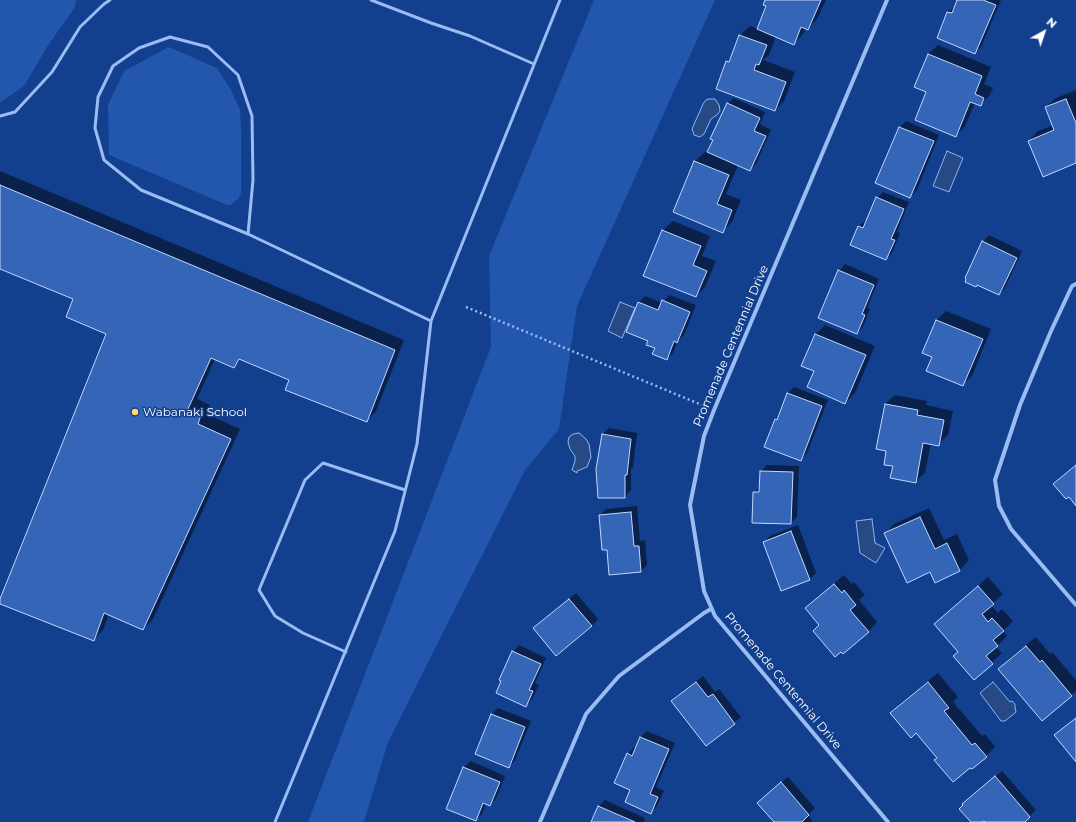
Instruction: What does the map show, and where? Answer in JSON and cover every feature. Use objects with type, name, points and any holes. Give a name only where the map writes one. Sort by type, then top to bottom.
[{"type":"street","name":"Promenade Centennial Drive","points":[[887,0],[714,410],[704,436],[690,505],[704,591],[714,616],[888,822]]},
{"type":"street","points":[[1076,284],[1072,286],[1051,331],[1023,398],[995,480],[999,506],[1011,529],[1076,605]]},
{"type":"street","points":[[540,822],[586,714],[619,676],[711,609]]},
{"type":"lane","points":[[0,116],[15,112],[52,72],[80,27],[110,0]]},
{"type":"lane","points":[[371,0],[431,24],[470,36],[534,64]]},
{"type":"lane","points":[[275,822],[395,531],[417,444],[431,321],[560,0]]},
{"type":"lane","points":[[248,234],[253,180],[252,116],[238,75],[208,47],[170,37],[139,48],[113,66],[98,97],[95,128],[104,160],[141,190],[248,234],[431,321]]},
{"type":"lane","points":[[346,652],[303,633],[275,616],[259,590],[305,480],[324,463],[405,490]]},
{"type":"path","points":[[466,307],[714,410]]},
{"type":"shaded area","points":[[0,0],[76,0],[75,7],[47,47],[24,86],[0,102]]},
{"type":"shaded area","points":[[594,0],[715,0],[577,306],[559,429],[525,470],[388,742],[364,822],[308,822],[491,347],[489,256]]},
{"type":"shaded area","points":[[169,47],[217,68],[231,90],[240,110],[241,193],[238,199],[231,205],[227,205],[109,155],[108,105],[124,71]]},
{"type":"shaded area","points":[[708,99],[715,99],[719,105],[720,111],[711,119],[704,134],[700,137],[694,135],[692,129],[703,104]]},
{"type":"shaded area","points":[[947,151],[963,158],[949,192],[933,186]]},
{"type":"shaded area","points":[[620,302],[635,308],[622,338],[608,331]]},
{"type":"shaded area","points":[[579,433],[589,444],[591,457],[587,467],[577,471],[577,473],[572,470],[575,456],[570,449],[568,442],[569,437],[573,434]]},
{"type":"shaded area","points":[[872,519],[875,543],[885,548],[876,563],[860,553],[856,521]]},
{"type":"shaded area","points":[[993,682],[1010,702],[1012,701],[1015,704],[1016,712],[1005,721],[1001,721],[980,693]]},
{"type":"building","points":[[765,0],[821,0],[808,30],[801,27],[794,45],[757,29],[766,6],[763,5]]},
{"type":"building","points":[[957,0],[983,0],[996,5],[975,54],[937,38],[947,12],[952,13]]},
{"type":"building","points":[[739,35],[767,45],[759,65],[756,64],[754,70],[786,82],[775,111],[716,89],[726,61],[729,62]]},
{"type":"building","points":[[928,54],[982,76],[975,94],[984,98],[981,106],[970,102],[956,137],[915,120],[926,92],[914,87]]},
{"type":"building","points":[[1066,99],[1076,123],[1076,163],[1043,177],[1028,141],[1054,130],[1045,107]]},
{"type":"building","points":[[727,103],[760,118],[754,131],[766,136],[750,171],[707,152],[713,140],[710,139]]},
{"type":"building","points":[[899,127],[934,141],[910,198],[875,183]]},
{"type":"building","points":[[694,161],[729,175],[717,204],[732,210],[723,233],[673,212]]},
{"type":"building","name":"Wabanaki School","points":[[0,185],[395,350],[367,422],[285,390],[289,380],[239,359],[234,368],[211,358],[188,409],[201,415],[198,424],[231,439],[143,630],[104,613],[94,641],[0,604],[0,599],[106,334],[66,317],[73,299],[0,269]]},
{"type":"building","points":[[876,197],[904,209],[891,239],[895,240],[886,260],[850,245],[858,226],[863,228]]},
{"type":"building","points":[[662,230],[701,246],[693,265],[707,271],[696,297],[643,276]]},
{"type":"building","points":[[982,241],[1017,258],[999,295],[977,285],[976,287],[965,282],[965,278]]},
{"type":"building","points":[[838,270],[874,285],[862,314],[865,315],[857,334],[818,318]]},
{"type":"building","points":[[662,300],[690,312],[677,343],[674,341],[667,360],[652,354],[655,348],[646,345],[648,341],[626,332],[638,302],[658,310]]},
{"type":"building","points":[[936,320],[983,339],[963,386],[926,371],[932,357],[922,353]]},
{"type":"building","points":[[815,334],[866,355],[845,404],[807,387],[814,371],[801,366]]},
{"type":"building","points":[[787,393],[822,406],[801,461],[764,447],[775,419],[777,420]]},
{"type":"building","points":[[885,404],[918,410],[917,415],[944,420],[939,446],[923,443],[916,483],[890,478],[893,466],[884,465],[886,451],[876,449]]},
{"type":"building","points":[[602,434],[631,439],[627,475],[625,475],[625,498],[598,498],[596,469]]},
{"type":"building","points":[[1076,465],[1076,506],[1069,497],[1066,499],[1053,484]]},
{"type":"building","points":[[760,471],[793,472],[791,524],[752,523],[753,492],[759,492]]},
{"type":"building","points":[[631,512],[634,546],[639,546],[641,572],[609,575],[607,550],[602,550],[599,515]]},
{"type":"building","points":[[920,517],[935,549],[947,543],[960,571],[935,583],[930,572],[907,583],[884,533]]},
{"type":"building","points":[[791,531],[810,580],[781,591],[763,542]]},
{"type":"building","points":[[834,584],[842,593],[844,590],[856,605],[850,610],[869,632],[843,654],[841,652],[835,657],[813,631],[819,625],[805,608]]},
{"type":"building","points":[[978,586],[994,604],[982,614],[988,622],[992,618],[1004,631],[993,640],[998,646],[986,656],[993,664],[974,680],[953,656],[958,652],[934,624]]},
{"type":"building","points":[[569,599],[592,626],[556,656],[533,628]]},
{"type":"building","points":[[1026,646],[1040,662],[1042,660],[1072,696],[1042,721],[998,669]]},
{"type":"building","points":[[512,651],[541,664],[529,690],[533,691],[526,707],[496,693],[501,681],[499,680]]},
{"type":"building","points":[[696,682],[708,697],[713,694],[735,724],[706,746],[671,701]]},
{"type":"building","points":[[928,682],[949,708],[944,711],[972,745],[975,743],[987,757],[972,769],[970,768],[953,782],[934,760],[937,758],[916,733],[911,738],[890,713]]},
{"type":"building","points":[[491,714],[525,727],[509,768],[475,754]]},
{"type":"building","points":[[1076,718],[1076,762],[1054,735]]},
{"type":"building","points":[[640,737],[669,749],[650,794],[658,797],[651,814],[625,802],[630,790],[614,783],[627,753],[632,756]]},
{"type":"building","points":[[463,767],[500,782],[490,806],[483,803],[476,821],[446,809]]},
{"type":"building","points":[[995,776],[1030,817],[1025,822],[971,822],[959,809],[963,805],[962,804]]},
{"type":"building","points":[[781,782],[809,815],[802,822],[774,822],[757,803]]},
{"type":"building","points":[[598,806],[635,822],[591,822]]},
{"type":"place","name":"Wabanaki School","points":[[135,412]]}]
